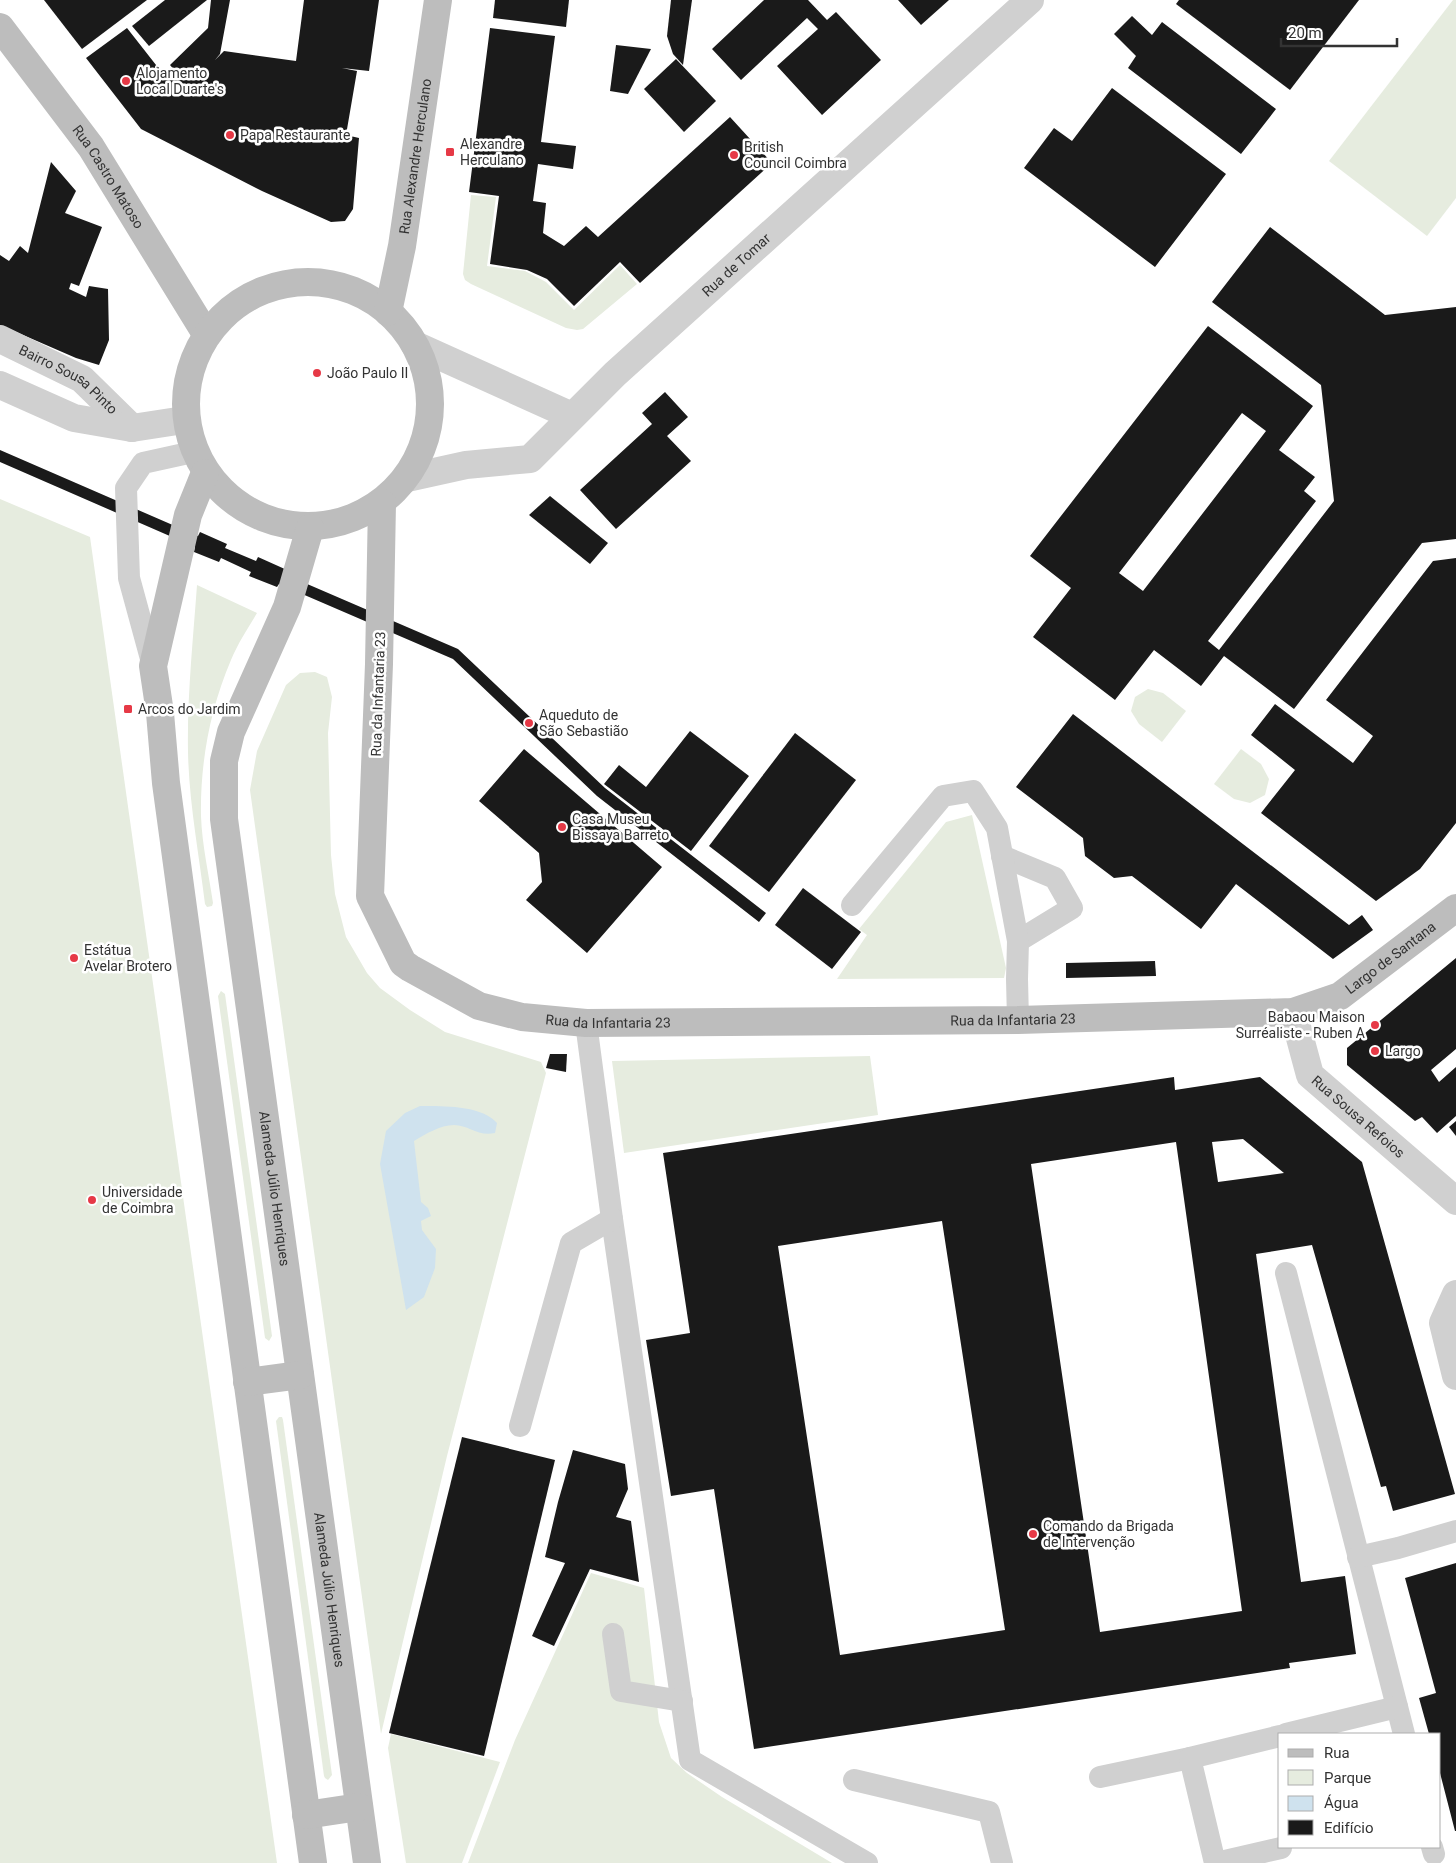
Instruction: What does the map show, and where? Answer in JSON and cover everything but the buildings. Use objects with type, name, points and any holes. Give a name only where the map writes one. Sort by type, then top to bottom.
[{"type":"main road","name":"Rua Alexandre Herculano","points":[[388,312],[402,246],[438,0]]},
{"type":"main road","name":"Rua Castro Matoso","points":[[0,27],[91,147],[206,334]]},
{"type":"main road","points":[[292,283],[326,284],[359,294],[388,312],[415,345],[428,378],[430,412],[424,446],[407,478],[382,503],[348,521],[310,528],[270,515],[235,498],[199,463],[184,420],[184,390],[192,360],[206,334],[230,309],[259,292],[292,283]]},
{"type":"main road","points":[[199,463],[153,666],[160,713],[166,783],[313,1863]]},
{"type":"main road","name":"Rua da Infantaria 23","points":[[382,503],[379,664],[370,896],[404,963],[410,968],[479,1006],[522,1017],[586,1023],[1018,1020],[1293,1012]]},
{"type":"main road","name":"Alameda Júlio Henriques","points":[[310,528],[287,607],[231,732],[224,761],[224,819],[367,1863]]},
{"type":"main road","name":"Largo de Santana","points":[[1293,1012],[1340,996],[1456,908]]},
{"type":"main road","points":[[247,1382],[300,1375]]},
{"type":"main road","points":[[306,1815],[359,1807]]},
{"type":"street","name":"Rua de Tomar","points":[[407,478],[466,465],[530,459],[615,374],[1030,0]]},
{"type":"street","name":"Bairro Sousa Pinto","points":[[0,339],[82,379],[132,428]]},
{"type":"street","points":[[415,345],[572,416]]},
{"type":"street","points":[[0,385],[74,418],[132,428],[184,420]]},
{"type":"street","name":"Rua Sousa Refoios","points":[[1293,1012],[1310,1075],[1456,1201]]},
{"type":"street","points":[[1456,1294],[1443,1322],[1456,1376]]},
{"type":"lane","points":[[153,666],[128,578],[126,488],[142,463],[199,463]]},
{"type":"lane","points":[[852,905],[943,796],[973,791],[997,828],[1018,941],[1018,1020]]},
{"type":"lane","points":[[1002,856],[1055,878],[1072,908],[1018,941]]},
{"type":"lane","points":[[586,1023],[612,1219],[690,1760],[867,1863]]},
{"type":"lane","points":[[520,1426],[571,1243],[612,1219]]},
{"type":"lane","points":[[1286,1272],[1404,1733]]},
{"type":"lane","points":[[1358,1557],[1398,1548],[1456,1531]]},
{"type":"lane","points":[[613,1634],[621,1691],[682,1701]]},
{"type":"lane","points":[[1290,1733],[1397,1707]]},
{"type":"lane","points":[[1100,1777],[1278,1736]]},
{"type":"lane","points":[[1190,1758],[1216,1863],[1281,1848]]},
{"type":"lane","points":[[854,1780],[989,1812],[1002,1863]]},
{"type":"green space","points":[[1453,0],[1456,0],[1456,198],[1427,236],[1329,161]]},
{"type":"green space","points":[[471,195],[496,197],[487,266],[525,271],[546,282],[574,310],[620,265],[637,284],[583,329],[577,330],[566,328],[471,284],[465,280],[463,274]]},
{"type":"green space","name":"Universidade de Coimbra","points":[[0,499],[90,537],[277,1863],[0,1863]]},
{"type":"green space","points":[[197,585],[257,613],[231,660],[217,698],[208,736],[201,796],[204,849],[213,903],[212,906],[207,907],[205,904],[192,809],[188,752],[189,690]]},
{"type":"green space","points":[[315,672],[327,677],[332,697],[328,733],[331,855],[335,894],[346,937],[367,973],[380,988],[410,1010],[445,1032],[541,1062],[546,1073],[447,1456],[381,1734],[250,790],[257,751],[286,685],[300,673]]},
{"type":"green space","points":[[1148,689],[1163,693],[1186,711],[1162,742],[1139,724],[1131,711],[1135,697]]},
{"type":"green space","points":[[1241,749],[1261,764],[1269,779],[1265,795],[1250,803],[1234,799],[1214,784]]},
{"type":"green space","points":[[972,815],[1006,968],[1004,978],[837,979],[867,935],[859,929],[946,822]]},
{"type":"green space","points":[[221,991],[225,994],[272,1336],[269,1341],[265,1338],[218,996]]},
{"type":"green space","points":[[870,1056],[878,1115],[624,1153],[612,1061]]},
{"type":"green space","points":[[279,1417],[282,1417],[283,1420],[332,1775],[328,1780],[324,1776],[276,1421]]},
{"type":"green space","points":[[591,1573],[644,1588],[659,1722],[671,1758],[687,1773],[722,1797],[832,1863],[468,1863],[515,1740]]},
{"type":"green space","points":[[391,1734],[500,1762],[462,1863],[406,1863],[388,1748]]},
{"type":"water","points":[[420,1106],[472,1110],[490,1117],[497,1123],[495,1133],[489,1134],[449,1125],[433,1130],[414,1141],[421,1202],[428,1208],[431,1216],[421,1221],[422,1230],[436,1249],[435,1268],[424,1297],[406,1310],[380,1164],[386,1131],[405,1113]]},
{"type":"place","name":"Alojamento Local Duarte's","points":[[126,81]]},
{"type":"place","name":"Papa Restaurante","points":[[230,135]]},
{"type":"place","name":"Alexandre Herculano","points":[[450,152]]},
{"type":"place","name":"British Council Coimbra","points":[[734,155]]},
{"type":"place","name":"João Paulo II","points":[[317,373]]},
{"type":"place","name":"Arcos do Jardim","points":[[128,709]]},
{"type":"place","name":"Aqueduto de São Sebastião","points":[[529,723]]},
{"type":"place","name":"Casa Museu Bissaya Barreto","points":[[562,827]]},
{"type":"place","name":"Estátua Avelar Brotero","points":[[74,958]]},
{"type":"place","name":"Babaou Maison Surréaliste - Ruben A","points":[[1375,1025]]},
{"type":"place","name":"Largo","points":[[1375,1051]]},
{"type":"place","name":"Universidade de Coimbra","points":[[92,1200]]},
{"type":"place","name":"Comando da Brigada de Intervenção","points":[[1033,1534]]}]
